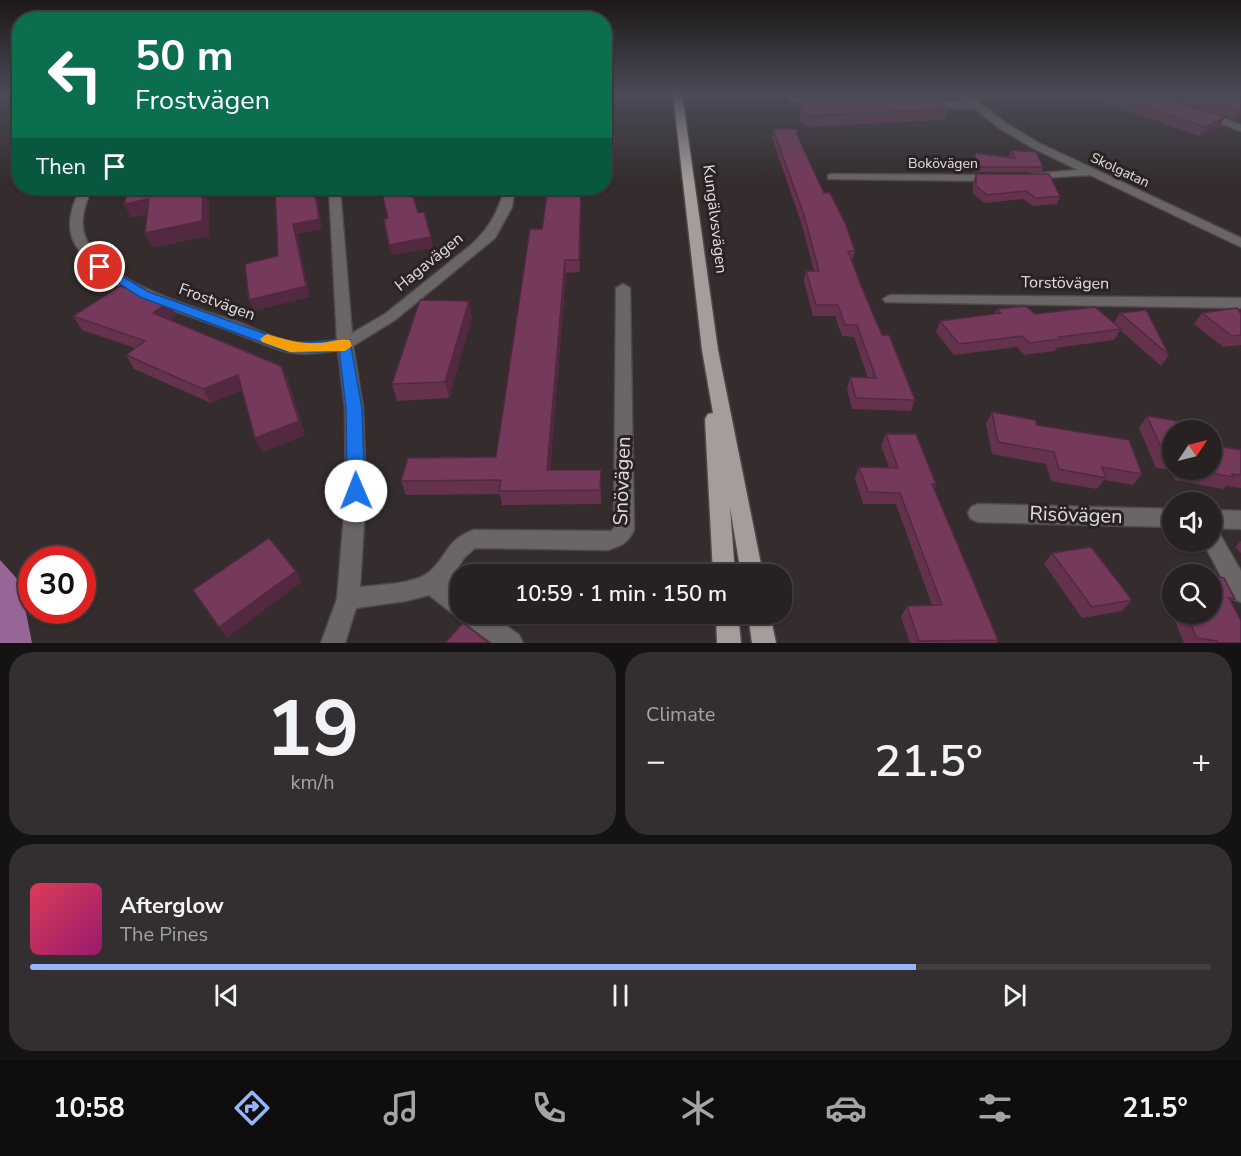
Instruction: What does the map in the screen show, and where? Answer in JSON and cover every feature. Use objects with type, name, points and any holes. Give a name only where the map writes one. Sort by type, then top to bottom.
[{"type":"main road","name":"Kungälvsvägen","points":[[681,124],[710,350],[750,564]]},
{"type":"main road","name":"Kungälvsvägen","points":[[710,350],[723,564]]},
{"type":"main road","points":[[728,624],[729,643]]},
{"type":"main road","points":[[761,624],[764,643]]},
{"type":"street","name":"Skolgatan","points":[[1004,124],[1035,145],[1241,243]]},
{"type":"street","name":"Bokövägen","points":[[832,177],[1008,178],[1049,177],[1090,172]]},
{"type":"street","name":"Frostvägen","points":[[83,195],[79,204],[76,228],[81,243],[100,267],[144,294],[290,347],[321,348],[345,344]]},
{"type":"street","points":[[333,643],[348,599],[356,491],[354,408],[345,344],[334,195]]},
{"type":"street","name":"Hagavägen","points":[[345,344],[390,317],[490,235],[506,207],[509,195]]},
{"type":"street","name":"Snövägen","points":[[432,584],[445,572],[464,542],[474,539],[608,541],[618,538],[624,530],[623,288]]},
{"type":"street","name":"Torstövägen","points":[[890,299],[1241,303]]},
{"type":"street","name":"Risövägen","points":[[978,513],[1162,518]]},
{"type":"street","points":[[1222,519],[1241,520]]},
{"type":"street","points":[[1219,552],[1241,592]]},
{"type":"street","points":[[348,599],[432,584],[450,598]]},
{"type":"street","points":[[485,624],[511,643]]},
{"type":"shaded area","points":[[0,560],[18,580],[18,624],[28,624],[32,643],[0,643]]},
{"type":"building","points":[[773,129],[797,129],[797,135],[824,193],[830,193],[846,225],[855,251],[848,251],[862,288],[882,335],[889,335],[915,400],[856,398],[850,377],[876,378],[857,325],[845,325],[838,305],[816,305],[806,271],[819,271],[804,215]]},
{"type":"building","points":[[1011,150],[1036,152],[1043,167],[975,167],[975,153],[1015,158]]},
{"type":"building","points":[[976,174],[1049,174],[1060,196],[1036,198],[1026,191],[987,195],[976,186]]},
{"type":"building","points":[[127,195],[203,195],[202,221],[145,233],[149,199],[124,204]]},
{"type":"building","points":[[275,195],[315,195],[319,219],[293,224],[306,286],[249,300],[245,264],[278,256]]},
{"type":"building","points":[[383,195],[413,195],[418,213],[424,212],[431,237],[389,245],[384,219],[388,218]]},
{"type":"building","points":[[547,195],[581,195],[579,260],[565,260],[547,470],[601,470],[600,490],[499,491],[501,480],[401,481],[408,458],[496,457],[530,229],[542,229]]},
{"type":"building","points":[[120,286],[169,302],[153,313],[281,366],[299,421],[255,438],[238,375],[203,389],[126,355],[145,341],[73,316]]},
{"type":"building","points":[[420,300],[469,301],[445,382],[392,384]]},
{"type":"building","points":[[1026,306],[1035,314],[1095,307],[1121,329],[1030,343],[1022,336],[959,344],[940,321],[1001,313],[997,309]]},
{"type":"building","points":[[1237,308],[1241,314],[1241,335],[1232,336],[1202,313]]},
{"type":"building","points":[[1146,310],[1169,355],[1120,313]]},
{"type":"building","points":[[992,412],[1035,420],[1037,425],[1129,440],[1142,474],[1102,467],[1106,478],[1059,469],[1054,452],[998,442]]},
{"type":"building","points":[[1147,416],[1171,420],[1162,420],[1162,449]]},
{"type":"building","points":[[886,434],[916,434],[936,484],[932,484],[998,640],[919,641],[907,606],[942,605],[900,493],[868,492],[859,467],[898,468]]},
{"type":"building","points":[[1222,447],[1241,450],[1241,475],[1232,474],[1234,477],[1222,475]]},
{"type":"building","points":[[269,538],[296,571],[219,627],[193,590]]},
{"type":"building","points":[[1091,547],[1132,600],[1092,607],[1052,553]]},
{"type":"building","points":[[1222,578],[1224,578],[1235,599],[1229,598],[1241,621],[1241,643],[1218,643],[1197,638],[1191,624],[1222,624]]},
{"type":"building","points":[[464,624],[489,643],[445,643]]},
{"type":"slow traffic","points":[[267,339],[290,347],[321,348],[345,344],[345,346]]},
{"type":"route","points":[[100,267],[144,294],[290,347],[321,348],[345,344],[354,408],[356,491]]}]
